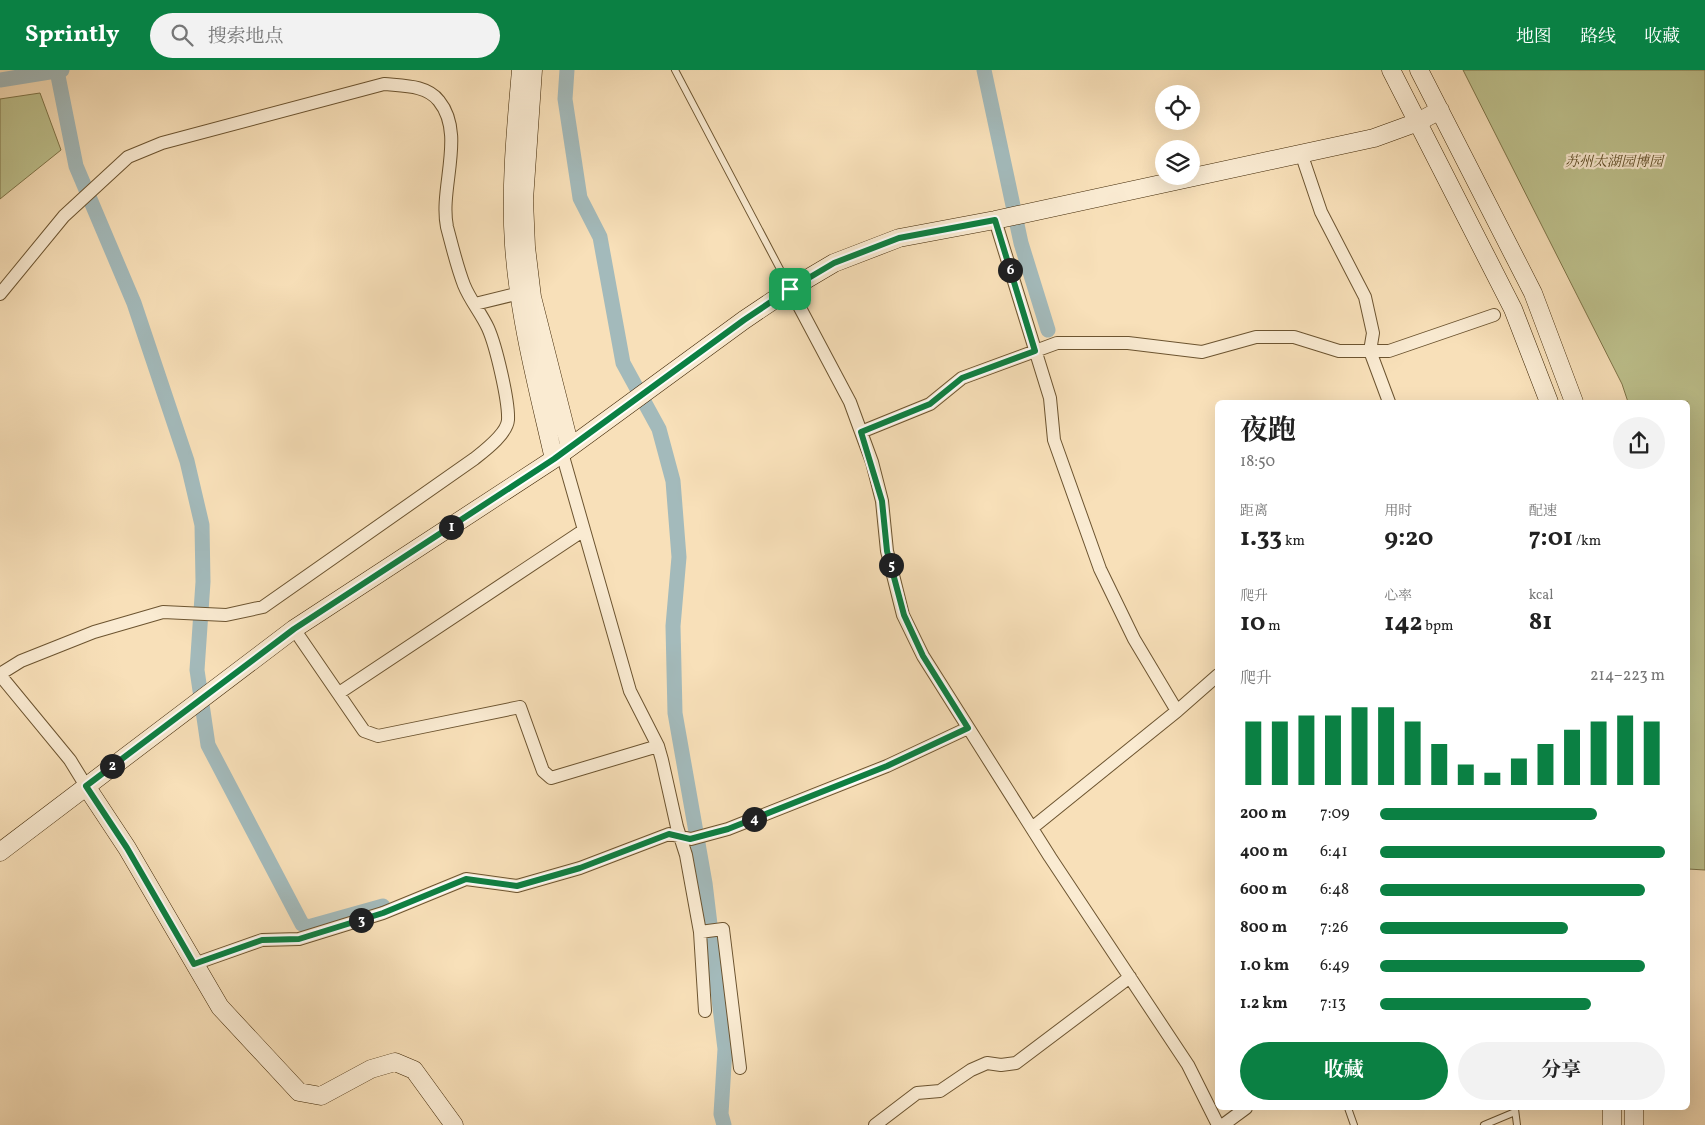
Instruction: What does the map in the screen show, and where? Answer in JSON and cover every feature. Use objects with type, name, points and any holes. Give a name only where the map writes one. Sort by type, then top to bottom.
[{"type":"street","points":[[521,70],[512,204],[514,247],[525,330],[630,692],[658,746],[685,838],[686,855],[701,932],[705,1011]]},
{"type":"street","points":[[533,70],[524,200],[526,247],[532,297],[562,453]]},
{"type":"street","points":[[1391,70],[1513,309],[1548,400]]},
{"type":"street","points":[[1419,70],[1533,293],[1573,400]]},
{"type":"street","points":[[0,294],[64,216],[128,157],[162,143],[384,84],[406,86],[430,92],[440,102],[449,122],[451,151],[446,192],[447,225],[464,286],[489,330],[508,404],[508,423],[497,440],[474,459],[263,607],[226,615],[163,612],[94,632],[21,661],[0,674],[70,760],[127,848],[220,1007],[299,1092],[321,1096],[371,1070],[395,1062],[414,1070],[454,1125]]},
{"type":"street","points":[[0,852],[294,629],[562,453],[744,320],[790,289],[834,263],[899,238],[1045,209],[1374,138],[1418,122],[1440,110]]},
{"type":"street","points":[[1301,153],[1321,212],[1365,297],[1373,332],[1370,351],[1388,400]]},
{"type":"street","points":[[995,219],[1050,398],[1054,440],[1100,569],[1134,639],[1177,711]]},
{"type":"street","points":[[790,289],[850,402],[861,432],[882,501],[887,551],[904,615],[923,656],[1032,828],[1188,1065],[1218,1125]]},
{"type":"street","points":[[475,304],[520,294]]},
{"type":"street","points":[[861,432],[930,404],[962,378],[1057,343],[1128,343],[1202,352],[1256,337],[1294,337],[1339,351],[1389,351],[1494,315]]},
{"type":"street","points":[[339,693],[584,530]]},
{"type":"street","points":[[294,629],[364,731],[378,736],[520,707],[543,771],[551,778],[658,746]]},
{"type":"street","points":[[1032,828],[1177,711],[1215,678]]},
{"type":"street","points":[[194,964],[262,940],[299,939],[355,922],[383,913],[466,879],[517,886],[580,868],[669,834],[685,838],[728,829],[887,766],[968,728]]},
{"type":"street","points":[[701,932],[723,929],[740,1068]]},
{"type":"street","points":[[875,1125],[917,1093],[940,1091],[971,1070],[987,1063],[1001,1065],[1016,1063],[1130,977]]},
{"type":"street","points":[[1223,1125],[1243,1110]]},
{"type":"street","points":[[1612,1110],[1612,1125]]},
{"type":"street","points":[[1634,1110],[1634,1125]]},
{"type":"lane","points":[[675,70],[790,289]]},
{"type":"lane","points":[[1349,1110],[1354,1125]]},
{"type":"lane","points":[[1484,1125],[1515,1110],[1517,1125]]},
{"type":"green space","name":"苏州太湖园博园","points":[[1463,70],[1705,70],[1705,870],[1690,869],[1690,400],[1627,400],[1622,384]]},
{"type":"green space","points":[[40,93],[61,150],[0,199],[0,99]]},
{"type":"waterway","points":[[0,80],[62,70]]},
{"type":"waterway","points":[[567,70],[565,99],[580,198],[600,237],[623,363],[659,429],[673,481],[679,557],[673,626],[675,713],[705,883],[725,1049],[721,1114],[724,1125]]},
{"type":"waterway","points":[[984,70],[1021,243],[1048,330]]},
{"type":"waterway","points":[[57,71],[76,166],[134,303],[187,461],[202,525],[203,582],[197,670],[208,745],[302,924],[308,927],[383,906]]},
{"type":"route","points":[[995,220],[1035,351],[962,378],[930,404],[861,432],[872,462],[882,501],[887,551],[904,615],[923,656],[968,728],[887,766],[728,829],[690,839],[669,834],[580,868],[517,886],[466,879],[383,913],[299,939],[262,940],[194,964],[127,848],[86,786],[294,629],[554,459],[744,320],[790,289],[834,263],[899,238],[995,220]]}]
